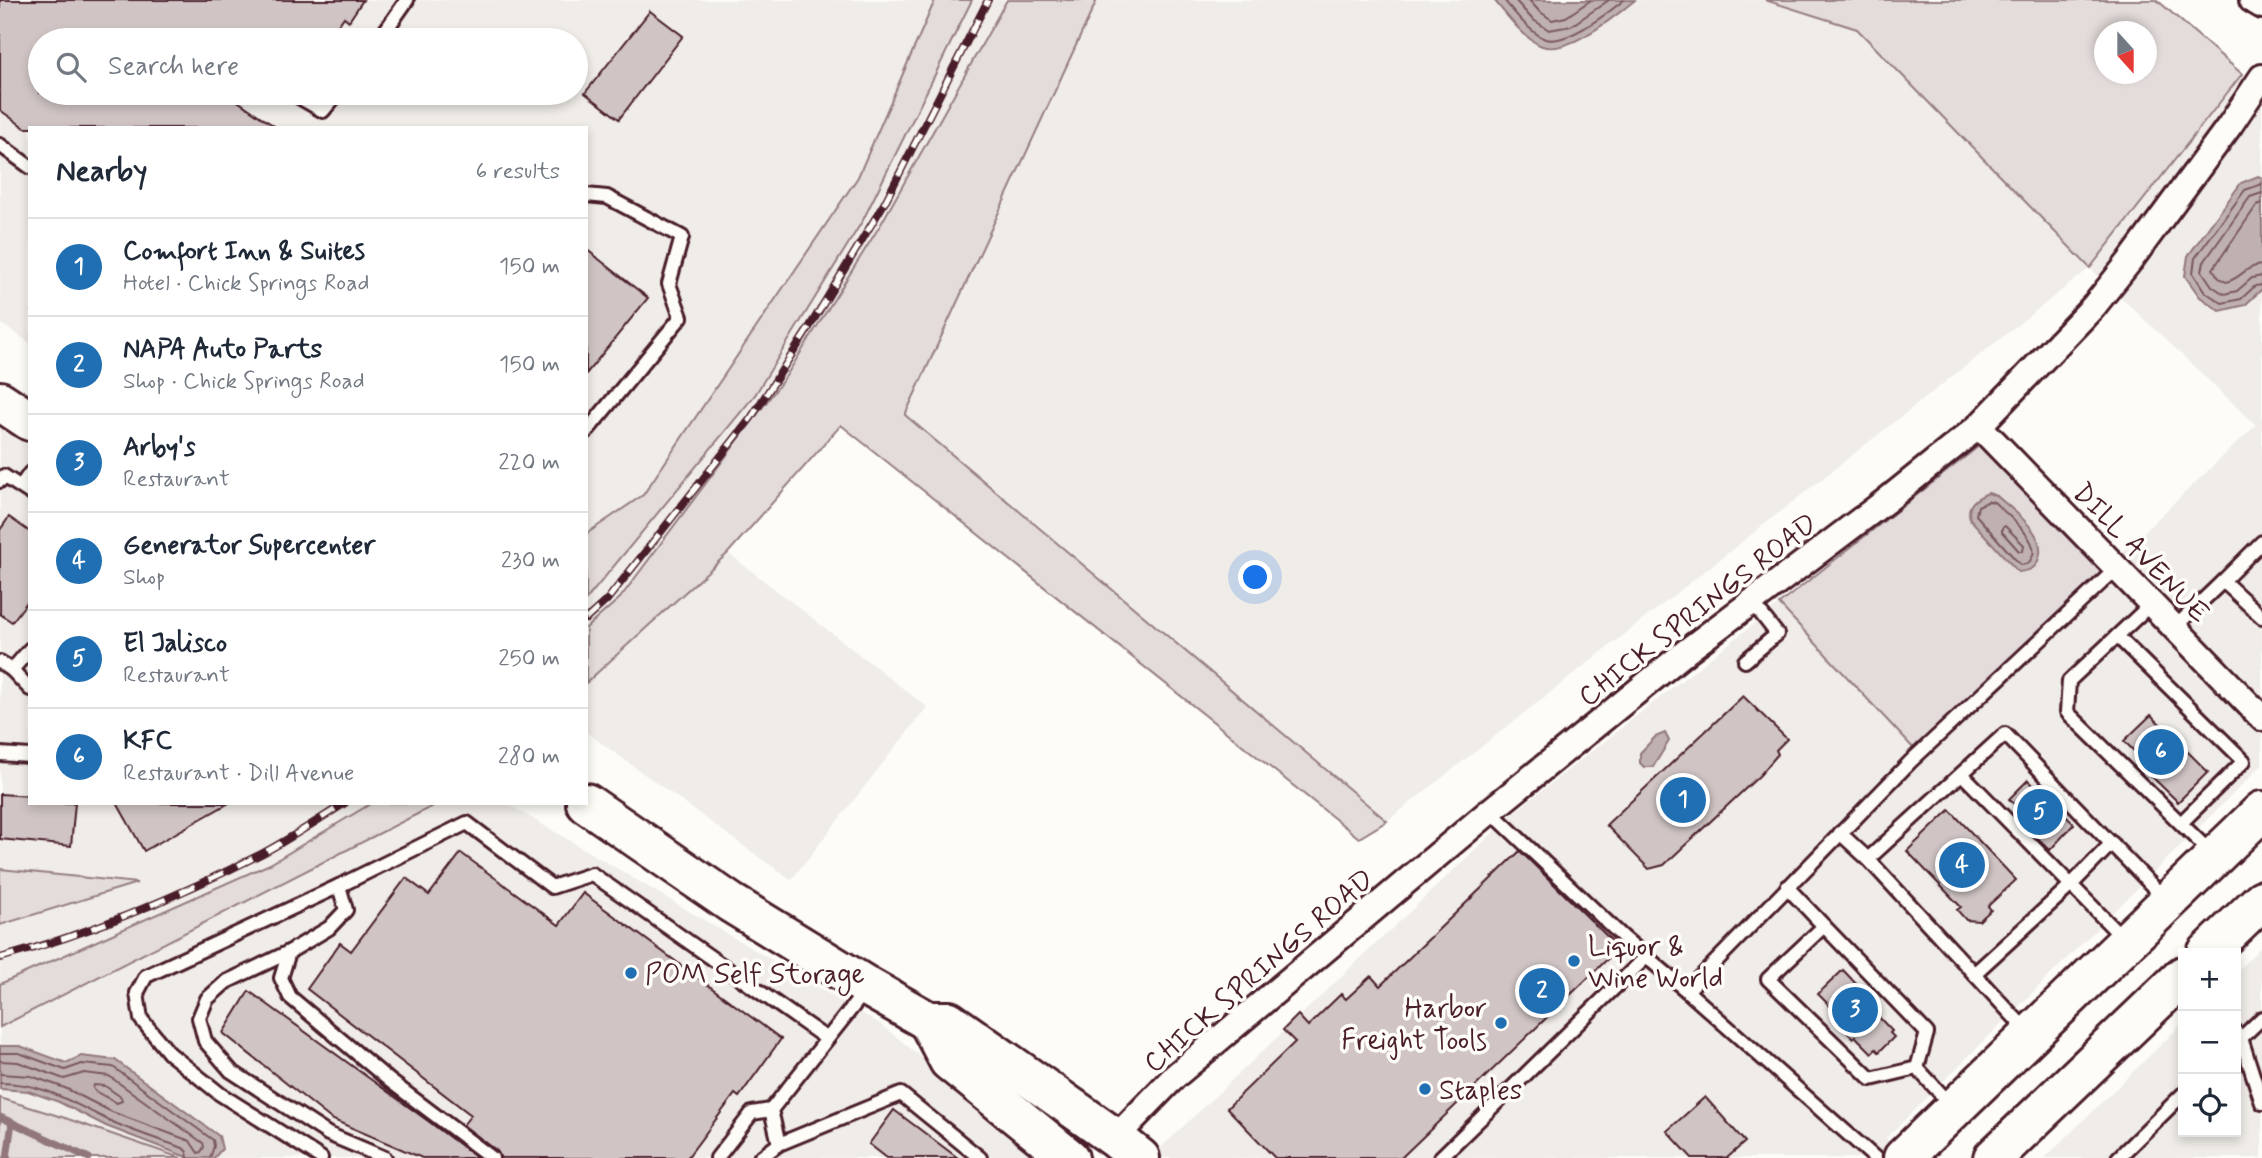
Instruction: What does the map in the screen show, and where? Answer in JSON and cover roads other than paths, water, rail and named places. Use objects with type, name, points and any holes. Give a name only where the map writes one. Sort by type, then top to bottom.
[{"type":"main road","points":[[588,804],[731,903],[869,987],[928,1021],[949,1021],[1127,1148]]},
{"type":"main road","points":[[1903,1158],[2262,811]]},
{"type":"main road","points":[[2212,948],[2262,900]]},
{"type":"main road","points":[[1993,1158],[2178,981]]},
{"type":"main road","points":[[928,1021],[949,1061],[1069,1158]]},
{"type":"street","points":[[2252,0],[2262,6]]},
{"type":"street","name":"CHICK SPRINGS ROAD","points":[[1127,1148],[1174,1077],[1490,811],[1688,650],[1887,500],[1979,426],[2108,288],[2259,88]]},
{"type":"street","name":"DILL AVENUE","points":[[1979,426],[2262,718]]},
{"type":"lane","points":[[387,28],[407,0]]},
{"type":"lane","points":[[313,105],[323,111],[328,105]]},
{"type":"lane","points":[[0,145],[28,166]]},
{"type":"lane","points":[[588,195],[607,197],[682,237],[669,284],[681,317],[588,430]]},
{"type":"lane","points":[[0,481],[4,475],[25,489]]},
{"type":"lane","points":[[2174,628],[2262,542]]},
{"type":"lane","points":[[1687,990],[1911,761],[2116,569]]},
{"type":"lane","points":[[2223,581],[2262,617]]},
{"type":"lane","points":[[1745,661],[1777,634],[1752,602]]},
{"type":"lane","points":[[2151,604],[2069,681],[2067,712],[2215,857]]},
{"type":"lane","points":[[2118,636],[2244,761],[2181,824]]},
{"type":"lane","points":[[12,670],[28,651]]},
{"type":"lane","points":[[0,662],[28,687]]},
{"type":"lane","points":[[1868,859],[2005,734],[2168,902]]},
{"type":"lane","points":[[0,754],[28,756]]},
{"type":"lane","points":[[1962,774],[2127,942]]},
{"type":"lane","points":[[1490,811],[1624,938],[1687,990],[1875,1158]]},
{"type":"lane","points":[[321,1158],[220,1094],[169,1052],[141,1019],[137,993],[146,976],[467,823],[552,887],[592,874],[827,1039]]},
{"type":"lane","points":[[1840,833],[1868,859],[2031,1035]]},
{"type":"lane","points":[[1974,974],[2070,886],[2112,843]]},
{"type":"lane","points":[[339,886],[346,910],[329,928],[289,952],[226,982],[207,999],[199,1018],[205,1041],[230,1072],[328,1134],[385,1158]]},
{"type":"lane","points":[[1787,887],[1927,1033],[1917,1068]]},
{"type":"lane","points":[[1824,926],[1769,979],[1871,1079],[1917,1068]]},
{"type":"lane","points":[[289,952],[281,978],[290,997],[390,1081],[492,1158]]},
{"type":"lane","points":[[1440,1158],[1646,957]]},
{"type":"lane","points":[[717,1158],[752,1113],[771,1110],[869,987]]},
{"type":"lane","points":[[2241,1035],[2262,1017]]},
{"type":"lane","points":[[2241,1048],[2262,1103]]},
{"type":"lane","points":[[1917,1068],[1954,1108]]},
{"type":"lane","points":[[760,1158],[779,1144],[901,1094],[979,1158]]},
{"type":"lane","points":[[2118,1158],[2178,1099]]},
{"type":"lane","points":[[771,1110],[779,1144]]},
{"type":"water","points":[[1494,0],[1635,0],[1578,40],[1553,47],[1542,46],[1529,38]]},
{"type":"water","points":[[2258,176],[2262,178],[2262,289],[2245,305],[2220,311],[2200,297],[2185,276],[2188,256],[2241,183]]},
{"type":"water","points":[[1988,493],[1997,496],[2033,531],[2040,549],[2038,562],[2031,569],[2018,572],[1970,519],[1969,509],[1973,502]]},
{"type":"water","points":[[1665,733],[1669,741],[1653,767],[1644,767],[1640,763],[1640,753],[1655,737]]},
{"type":"water","points":[[0,1046],[20,1046],[66,1063],[81,1056],[115,1060],[219,1136],[222,1149],[214,1158],[189,1158],[106,1126],[59,1102],[28,1091],[0,1089]]},
{"type":"waterway","points":[[0,1117],[89,1158]]},
{"type":"waterway","points":[[7,1158],[12,1122]]},
{"type":"railway","points":[[588,617],[607,600],[751,418],[885,202],[988,0]]},
{"type":"railway","points":[[0,958],[101,925],[199,884],[273,847],[342,805]]},
{"type":"place","name":"KFC","points":[[2161,752]]},
{"type":"place","name":"Comfort Inn & Suites","points":[[1683,800]]},
{"type":"place","name":"El Jalisco","points":[[2040,812]]},
{"type":"place","name":"Generator Supercenter","points":[[1962,865]]},
{"type":"place","name":"Liquor & Wine World","points":[[1574,961]]},
{"type":"place","name":"POM Self Storage","points":[[631,973]]},
{"type":"place","name":"NAPA Auto Parts","points":[[1542,991]]},
{"type":"place","name":"Arby's","points":[[1855,1010]]},
{"type":"place","name":"Harbor Freight Tools","points":[[1501,1023]]},
{"type":"place","name":"Staples","points":[[1425,1089]]}]
